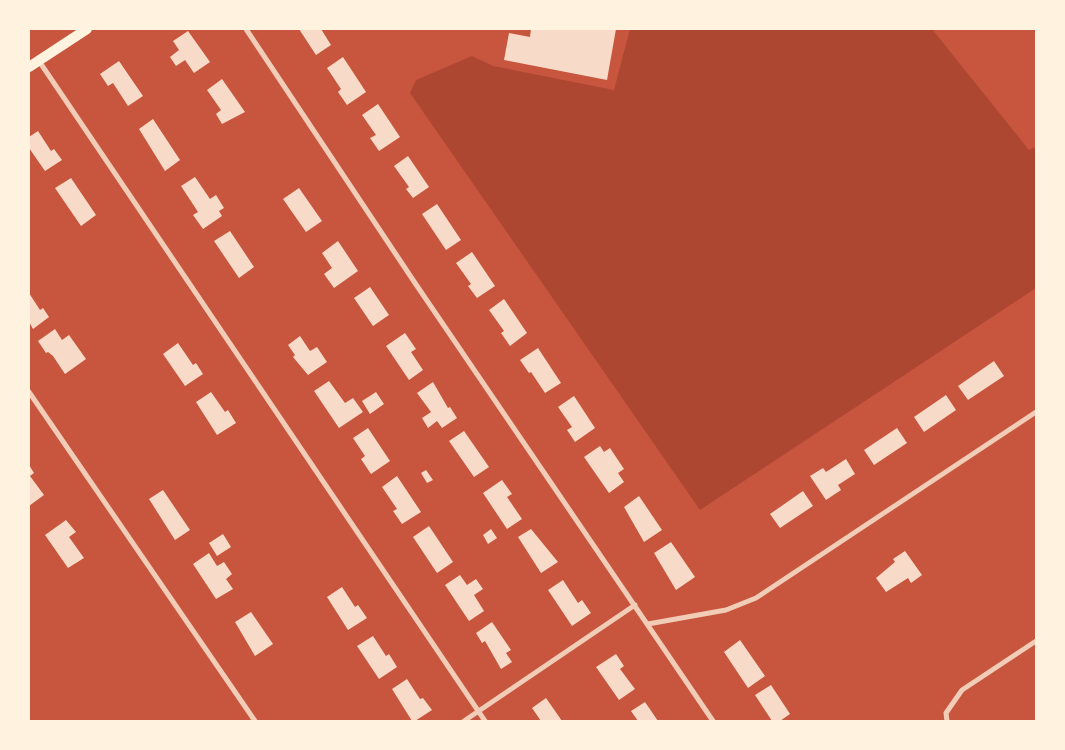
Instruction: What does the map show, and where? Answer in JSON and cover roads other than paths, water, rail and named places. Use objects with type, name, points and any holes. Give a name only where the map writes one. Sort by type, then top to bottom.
[{"type":"main road","points":[[29,67],[87,29]]},
{"type":"street","points":[[246,29],[415,283],[713,721]]},
{"type":"street","points":[[39,61],[485,721]]},
{"type":"street","points":[[29,392],[254,721]]},
{"type":"street","points":[[648,624],[726,610],[756,598],[1036,412]]},
{"type":"street","points":[[464,721],[635,606]]},
{"type":"street","points":[[947,721],[946,713],[962,690],[1036,641]]}]
